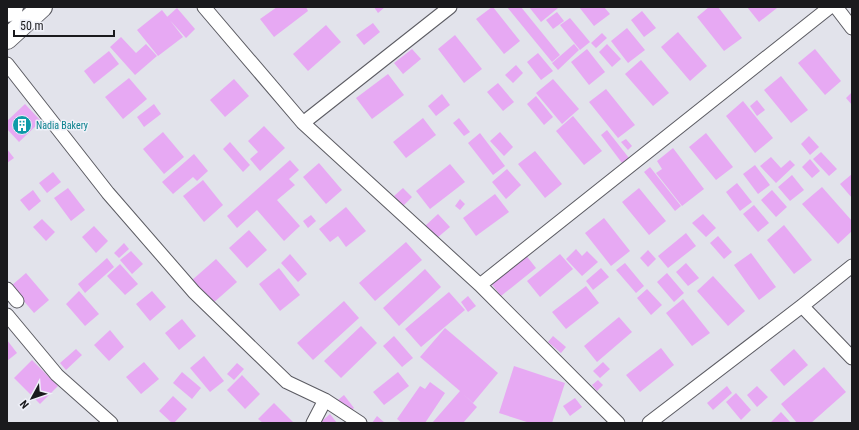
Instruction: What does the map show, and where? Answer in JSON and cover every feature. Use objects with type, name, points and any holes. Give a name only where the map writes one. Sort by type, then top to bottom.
[{"type":"highway","points":[[7,12],[13,7]]},
{"type":"highway","points":[[7,39],[42,7]]},
{"type":"street","points":[[204,7],[303,123],[480,285],[618,423]]},
{"type":"street","points":[[303,123],[450,7]]},
{"type":"street","points":[[480,285],[830,7]]},
{"type":"street","points":[[836,7],[852,28]]},
{"type":"street","points":[[7,64],[108,193],[194,292],[287,382],[325,400],[360,423]]},
{"type":"street","points":[[649,423],[852,266]]},
{"type":"street","points":[[7,289],[17,302]]},
{"type":"street","points":[[802,306],[852,358]]},
{"type":"street","points":[[7,315],[57,375],[111,423]]},
{"type":"street","points":[[313,423],[325,400]]},
{"type":"building","points":[[277,7],[306,7],[308,11],[274,37],[260,19]]},
{"type":"building","points":[[374,7],[385,7],[378,13]]},
{"type":"building","points":[[492,7],[520,41],[504,54],[476,19]]},
{"type":"building","points":[[507,7],[521,7],[560,55],[552,62]]},
{"type":"building","points":[[529,7],[557,7],[558,8],[541,22]]},
{"type":"building","points":[[579,7],[604,7],[610,14],[594,26]]},
{"type":"building","points":[[709,7],[718,7],[742,38],[724,51],[697,17]]},
{"type":"building","points":[[747,7],[776,7],[777,8],[759,22]]},
{"type":"building","points":[[177,8],[195,29],[186,38],[167,17]]},
{"type":"building","points":[[162,10],[183,37],[158,56],[137,30]]},
{"type":"building","points":[[642,11],[656,28],[644,37],[631,20]]},
{"type":"building","points":[[557,12],[564,21],[553,29],[546,20]]},
{"type":"building","points":[[570,18],[590,42],[580,50],[560,25]]},
{"type":"building","points":[[373,23],[380,32],[364,45],[356,35]]},
{"type":"building","points":[[326,25],[341,42],[308,71],[293,54]]},
{"type":"building","points":[[627,28],[645,50],[628,63],[611,41]]},
{"type":"building","points":[[678,32],[707,66],[690,81],[661,47]]},
{"type":"building","points":[[602,33],[607,38],[596,48],[591,43]]},
{"type":"building","points":[[455,35],[482,69],[464,83],[438,49]]},
{"type":"building","points":[[121,37],[136,53],[146,44],[157,56],[135,75],[110,47]]},
{"type":"building","points":[[574,44],[579,50],[558,70],[552,63]]},
{"type":"building","points":[[607,44],[621,59],[612,67],[599,52]]},
{"type":"building","points":[[412,49],[421,59],[403,74],[394,63]]},
{"type":"building","points":[[587,49],[605,72],[589,85],[571,62]]},
{"type":"building","points":[[815,49],[841,81],[825,95],[798,63]]},
{"type":"building","points":[[109,51],[119,64],[94,84],[84,71]]},
{"type":"building","points":[[538,53],[553,71],[541,80],[527,62]]},
{"type":"building","points":[[641,60],[669,93],[653,106],[625,74]]},
{"type":"building","points":[[516,65],[523,73],[513,83],[505,75]]},
{"type":"building","points":[[388,74],[404,95],[372,119],[356,98]]},
{"type":"building","points":[[781,76],[808,110],[791,123],[764,90]]},
{"type":"building","points":[[129,78],[147,99],[123,119],[105,97]]},
{"type":"building","points":[[234,79],[249,96],[225,117],[210,100]]},
{"type":"building","points":[[553,79],[579,109],[562,124],[536,93]]},
{"type":"building","points":[[498,83],[514,102],[503,111],[487,92]]},
{"type":"building","points":[[606,89],[635,125],[618,138],[589,102]]},
{"type":"building","points":[[852,92],[852,105],[846,98]]},
{"type":"building","points":[[442,94],[450,105],[436,116],[428,106]]},
{"type":"building","points":[[536,96],[553,117],[544,125],[527,104]]},
{"type":"building","points":[[757,100],[765,110],[757,116],[750,106]]},
{"type":"building","points":[[743,101],[773,138],[755,153],[726,116]]},
{"type":"building","name":"Nadia Bakery","points":[[25,104],[41,121],[19,142],[7,129],[7,121]]},
{"type":"building","points":[[154,104],[161,114],[144,127],[137,117]]},
{"type":"building","points":[[573,116],[602,151],[584,165],[556,131]]},
{"type":"building","points":[[423,118],[436,135],[406,158],[393,142]]},
{"type":"building","points":[[459,118],[470,132],[464,136],[453,123]]},
{"type":"building","points":[[264,126],[285,148],[260,171],[250,159],[258,152],[248,141]]},
{"type":"building","points":[[607,130],[629,158],[622,163],[601,135]]},
{"type":"building","points":[[163,132],[184,157],[164,174],[143,149]]},
{"type":"building","points":[[500,132],[513,147],[504,156],[490,141]]},
{"type":"building","points":[[480,133],[505,166],[493,175],[468,143]]},
{"type":"building","points":[[706,133],[733,167],[716,180],[689,147]]},
{"type":"building","points":[[809,136],[819,147],[810,155],[801,144]]},
{"type":"building","points":[[626,139],[632,146],[628,150],[621,142]]},
{"type":"building","points":[[230,142],[250,165],[243,172],[223,149]]},
{"type":"building","points":[[673,148],[704,189],[682,206],[656,173],[662,169],[657,161]]},
{"type":"building","points":[[7,149],[14,158],[7,163]]},
{"type":"building","points":[[535,151],[562,184],[545,198],[518,164]]},
{"type":"building","points":[[821,152],[837,169],[829,176],[813,159]]},
{"type":"building","points":[[194,154],[208,171],[197,181],[193,177],[173,194],[162,182]]},
{"type":"building","points":[[771,157],[781,168],[790,160],[795,165],[776,183],[760,166]]},
{"type":"building","points":[[810,159],[820,171],[812,178],[802,167]]},
{"type":"building","points":[[290,160],[299,170],[289,179],[295,185],[277,200],[300,226],[284,241],[257,210],[237,228],[227,216]]},
{"type":"building","points":[[319,163],[342,190],[326,204],[303,177]]},
{"type":"building","points":[[450,164],[465,182],[430,209],[416,191]]},
{"type":"building","points":[[755,165],[770,185],[758,194],[743,174]]},
{"type":"building","points":[[650,167],[681,206],[675,211],[644,172]]},
{"type":"building","points":[[507,169],[521,185],[506,199],[492,182]]},
{"type":"building","points":[[53,172],[61,182],[47,193],[39,183]]},
{"type":"building","points":[[852,174],[852,198],[840,184]]},
{"type":"building","points":[[792,175],[804,190],[790,201],[778,187]]},
{"type":"building","points":[[203,180],[223,205],[204,222],[183,196]]},
{"type":"building","points":[[737,183],[752,202],[740,211],[726,192]]},
{"type":"building","points":[[822,187],[852,221],[852,231],[838,244],[802,204]]},
{"type":"building","points":[[68,188],[85,210],[71,221],[54,198]]},
{"type":"building","points":[[403,188],[412,197],[403,206],[394,196]]},
{"type":"building","points":[[639,188],[666,221],[649,235],[622,202]]},
{"type":"building","points":[[33,190],[41,201],[29,211],[20,200]]},
{"type":"building","points":[[772,190],[787,207],[776,217],[761,200]]},
{"type":"building","points":[[495,194],[509,212],[476,236],[463,218]]},
{"type":"building","points":[[460,199],[465,204],[460,210],[455,206]]},
{"type":"building","points":[[754,205],[769,223],[758,232],[743,214]]},
{"type":"building","points":[[346,207],[366,231],[346,247],[338,236],[330,242],[319,229]]},
{"type":"building","points":[[438,214],[450,227],[437,238],[425,226]]},
{"type":"building","points":[[703,214],[716,228],[706,237],[692,223]]},
{"type":"building","points":[[311,215],[316,221],[308,228],[303,221]]},
{"type":"building","points":[[604,218],[630,251],[611,266],[585,233]]},
{"type":"building","points":[[42,219],[55,232],[46,241],[33,227]]},
{"type":"building","points":[[784,225],[812,260],[794,274],[767,240]]},
{"type":"building","points":[[94,226],[108,241],[96,253],[82,237]]},
{"type":"building","points":[[249,230],[267,250],[247,268],[229,248]]},
{"type":"building","points":[[686,233],[696,246],[668,268],[658,256]]},
{"type":"building","points":[[718,236],[732,252],[724,259],[710,243]]},
{"type":"building","points":[[406,242],[422,260],[375,301],[359,283]]},
{"type":"building","points":[[124,243],[129,249],[119,258],[114,253]]},
{"type":"building","points":[[576,249],[582,256],[587,251],[598,262],[582,276],[566,259]]},
{"type":"building","points":[[648,250],[656,259],[648,267],[640,258]]},
{"type":"building","points":[[131,251],[143,264],[132,274],[120,260]]},
{"type":"building","points":[[751,253],[776,287],[759,300],[734,265]]},
{"type":"building","points":[[290,254],[307,274],[298,282],[281,263]]},
{"type":"building","points":[[525,254],[536,268],[501,296],[490,282]]},
{"type":"building","points":[[560,254],[573,269],[540,297],[527,281]]},
{"type":"building","points":[[107,258],[114,267],[85,293],[78,284]]},
{"type":"building","points":[[216,259],[237,282],[212,304],[191,281]]},
{"type":"building","points":[[625,263],[644,286],[636,293],[616,270]]},
{"type":"building","points":[[686,263],[699,278],[688,286],[676,272]]},
{"type":"building","points":[[120,264],[138,284],[125,295],[107,276]]},
{"type":"building","points":[[279,268],[300,295],[280,311],[259,284]]},
{"type":"building","points":[[601,268],[609,277],[593,290],[586,281]]},
{"type":"building","points":[[425,269],[441,287],[399,326],[383,308]]},
{"type":"building","points":[[26,273],[49,300],[34,313],[11,286]]},
{"type":"building","points":[[667,273],[684,293],[674,302],[657,282]]},
{"type":"building","points":[[713,276],[745,311],[728,326],[697,291]]},
{"type":"building","points":[[586,286],[599,303],[566,329],[552,312]]},
{"type":"building","points":[[647,289],[662,305],[651,315],[637,298]]},
{"type":"building","points":[[79,291],[99,314],[85,326],[66,304]]},
{"type":"building","points":[[152,291],[166,307],[150,321],[136,304]]},
{"type":"building","points":[[449,292],[465,310],[421,347],[405,329]]},
{"type":"building","points":[[468,296],[476,306],[468,312],[461,302]]},
{"type":"building","points":[[683,299],[710,333],[692,346],[666,313]]},
{"type":"building","points":[[344,301],[359,318],[313,360],[297,343]]},
{"type":"building","points":[[619,317],[632,332],[597,362],[584,346]]},
{"type":"building","points":[[182,319],[196,336],[179,350],[165,333]]},
{"type":"building","points":[[361,326],[377,343],[341,378],[324,361]]},
{"type":"building","points":[[445,328],[498,373],[473,403],[462,393],[477,407],[463,423],[432,423],[460,391],[420,357]]},
{"type":"building","points":[[110,330],[124,347],[109,361],[94,345]]},
{"type":"building","points":[[394,336],[413,358],[402,367],[383,346]]},
{"type":"building","points":[[553,336],[566,347],[561,353],[548,342]]},
{"type":"building","points":[[7,340],[17,353],[7,361]]},
{"type":"building","points":[[661,348],[674,365],[640,392],[626,375]]},
{"type":"building","points":[[76,349],[82,355],[66,370],[60,363]]},
{"type":"building","points":[[794,349],[808,365],[784,386],[770,370]]},
{"type":"building","points":[[204,356],[224,381],[210,392],[190,368]]},
{"type":"building","points":[[32,360],[58,386],[40,404],[14,378]]},
{"type":"building","points":[[144,362],[159,379],[141,394],[126,377]]},
{"type":"building","points":[[603,362],[610,369],[600,378],[593,371]]},
{"type":"building","points":[[237,363],[244,369],[234,380],[227,374]]},
{"type":"building","points":[[514,366],[565,383],[552,423],[530,423],[499,413]]},
{"type":"building","points":[[824,367],[846,392],[811,423],[797,423],[781,404]]},
{"type":"building","points":[[182,372],[201,388],[192,399],[173,383]]},
{"type":"building","points":[[398,372],[409,386],[384,405],[373,392]]},
{"type":"building","points":[[242,375],[260,394],[245,409],[227,390]]},
{"type":"building","points":[[598,380],[603,385],[597,391],[592,385]]},
{"type":"building","points":[[430,382],[445,393],[425,423],[402,423],[397,419],[420,386],[425,389]]},
{"type":"building","points":[[727,386],[732,393],[713,410],[707,403]]},
{"type":"building","points":[[757,386],[768,397],[757,407],[747,395]]},
{"type":"building","points":[[736,393],[751,410],[741,420],[726,402]]},
{"type":"building","points":[[344,395],[354,408],[348,413],[338,400]]},
{"type":"building","points":[[173,396],[187,409],[174,423],[172,423],[159,411]]},
{"type":"building","points":[[575,398],[582,407],[570,416],[563,406]]},
{"type":"building","points":[[274,403],[294,423],[263,423],[258,419]]},
{"type":"building","points":[[781,412],[791,423],[771,422]]},
{"type":"building","points":[[330,414],[337,423],[323,423],[322,421]]},
{"type":"building","points":[[377,416],[385,423],[372,423]]},
{"type":"place","name":"Nadia Bakery","points":[[22,125]]}]
